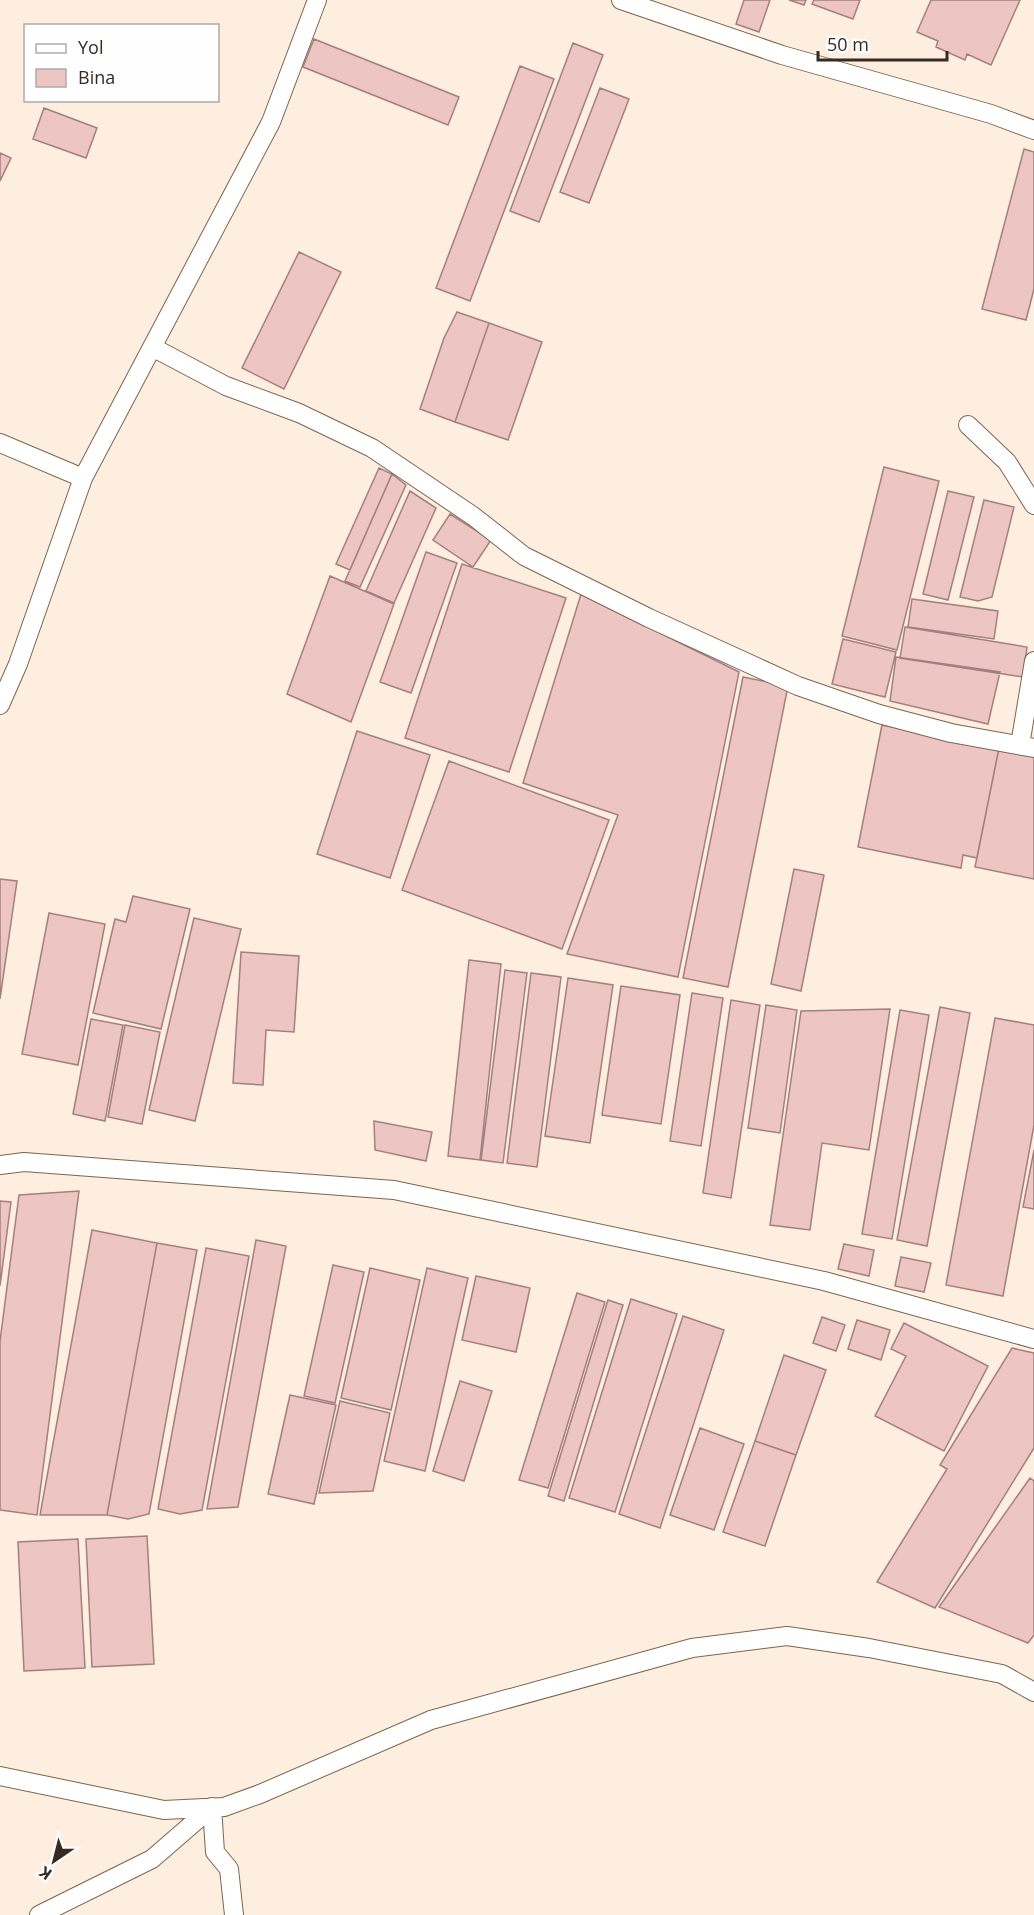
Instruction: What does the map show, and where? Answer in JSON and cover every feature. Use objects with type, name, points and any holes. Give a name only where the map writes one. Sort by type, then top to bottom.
[{"type":"street","points":[[0,705],[18,664],[83,478],[271,122],[317,0]]},
{"type":"street","points":[[621,0],[782,55],[991,114],[1034,129]]},
{"type":"street","points":[[153,347],[226,386],[299,413],[372,448],[473,516],[524,556],[649,618],[798,686],[879,714],[951,733],[1027,747],[1034,661]]},
{"type":"street","points":[[968,425],[1007,462],[1034,505]]},
{"type":"street","points":[[0,443],[83,478]]},
{"type":"street","points":[[0,1165],[24,1162],[394,1190],[824,1281],[1034,1340]]},
{"type":"street","points":[[0,1776],[164,1810],[224,1807],[260,1794],[431,1720],[692,1648],[787,1636],[869,1648],[1002,1674],[1034,1692]]},
{"type":"street","points":[[39,1915],[152,1859],[212,1807]]},
{"type":"street","points":[[212,1807],[215,1852],[229,1869],[234,1915]]},
{"type":"building","points":[[744,0],[770,0],[759,32],[736,24]]},
{"type":"building","points":[[789,0],[806,0],[804,5]]},
{"type":"building","points":[[814,0],[860,0],[853,19],[812,4]]},
{"type":"building","points":[[931,0],[1020,0],[991,65],[967,54],[965,60],[936,47],[938,41],[917,32]]},
{"type":"building","points":[[314,39],[459,97],[448,125],[303,67]]},
{"type":"building","points":[[573,43],[603,55],[539,222],[510,211]]},
{"type":"building","points":[[520,66],[554,79],[470,301],[436,288]]},
{"type":"building","points":[[600,88],[629,99],[589,203],[560,192]]},
{"type":"building","points":[[44,108],[97,128],[86,158],[33,139]]},
{"type":"building","points":[[1024,149],[1034,152],[1034,289],[1026,320],[982,309]]},
{"type":"building","points":[[0,153],[11,158],[0,181]]},
{"type":"building","points":[[299,252],[341,272],[284,389],[242,368]]},
{"type":"building","points":[[457,312],[489,323],[455,422],[420,409],[444,338]]},
{"type":"building","points":[[489,323],[542,342],[508,440],[455,422]]},
{"type":"building","points":[[884,467],[939,481],[897,650],[842,636]]},
{"type":"building","points":[[379,468],[392,474],[350,570],[336,564]]},
{"type":"building","points":[[392,474],[406,485],[360,587],[345,581]]},
{"type":"building","points":[[410,491],[436,508],[394,603],[366,591]]},
{"type":"building","points":[[948,491],[974,497],[948,600],[923,594]]},
{"type":"building","points":[[984,500],[1014,507],[992,597],[978,601],[960,597]]},
{"type":"building","points":[[450,514],[491,540],[473,567],[433,540]]},
{"type":"building","points":[[426,552],[457,563],[411,693],[380,682]]},
{"type":"building","points":[[462,564],[566,598],[509,772],[405,738]]},
{"type":"building","points":[[330,576],[394,604],[351,722],[287,694]]},
{"type":"building","points":[[581,594],[739,672],[678,977],[567,954],[618,815],[523,783]]},
{"type":"building","points":[[912,599],[998,611],[994,639],[908,627]]},
{"type":"building","points":[[905,627],[1027,647],[1023,677],[900,658]]},
{"type":"building","points":[[843,639],[896,652],[885,697],[832,684]]},
{"type":"building","points":[[896,657],[1000,672],[988,724],[890,701]]},
{"type":"building","points":[[743,677],[788,686],[728,987],[683,978]]},
{"type":"building","points":[[882,725],[999,748],[977,858],[963,855],[961,868],[858,847]]},
{"type":"building","points":[[357,731],[430,755],[390,878],[317,854]]},
{"type":"building","points":[[999,748],[1034,755],[1034,879],[975,867]]},
{"type":"building","points":[[449,761],[609,820],[562,949],[402,890]]},
{"type":"building","points":[[794,869],[824,875],[801,991],[771,984]]},
{"type":"building","points":[[0,879],[17,881],[0,999]]},
{"type":"building","points":[[133,896],[190,909],[161,1029],[93,1013],[115,919],[126,922]]},
{"type":"building","points":[[49,913],[105,924],[78,1065],[22,1054]]},
{"type":"building","points":[[194,918],[241,929],[195,1121],[149,1110]]},
{"type":"building","points":[[241,952],[299,956],[294,1032],[266,1030],[263,1085],[233,1083]]},
{"type":"building","points":[[469,960],[501,964],[480,1160],[448,1156]]},
{"type":"building","points":[[505,970],[527,973],[503,1163],[481,1160]]},
{"type":"building","points":[[531,973],[561,977],[537,1167],[507,1163]]},
{"type":"building","points":[[568,978],[613,985],[590,1143],[545,1136]]},
{"type":"building","points":[[621,986],[680,995],[661,1124],[602,1115]]},
{"type":"building","points":[[692,993],[723,998],[701,1146],[670,1141]]},
{"type":"building","points":[[731,1000],[760,1005],[731,1198],[703,1193]]},
{"type":"building","points":[[766,1005],[797,1010],[780,1133],[748,1128]]},
{"type":"building","points":[[940,1007],[970,1013],[927,1246],[897,1240]]},
{"type":"building","points":[[890,1009],[869,1150],[822,1143],[810,1230],[770,1225],[801,1011]]},
{"type":"building","points":[[900,1010],[929,1015],[892,1239],[862,1234]]},
{"type":"building","points":[[995,1018],[1034,1025],[1034,1125],[1003,1296],[946,1285]]},
{"type":"building","points":[[91,1019],[123,1025],[105,1121],[73,1114]]},
{"type":"building","points":[[125,1025],[160,1032],[142,1124],[108,1117]]},
{"type":"building","points":[[374,1121],[432,1132],[426,1161],[375,1150]]},
{"type":"building","points":[[1034,1150],[1034,1209],[1023,1207]]},
{"type":"building","points":[[79,1191],[37,1515],[0,1510],[0,1341],[19,1195]]},
{"type":"building","points":[[0,1201],[11,1202],[0,1286]]},
{"type":"building","points":[[92,1230],[157,1243],[107,1515],[40,1515]]},
{"type":"building","points":[[256,1240],[286,1246],[238,1507],[207,1509]]},
{"type":"building","points":[[157,1243],[197,1250],[149,1514],[128,1519],[107,1515]]},
{"type":"building","points":[[844,1244],[874,1250],[869,1276],[838,1269]]},
{"type":"building","points":[[206,1248],[249,1256],[202,1510],[180,1514],[158,1509]]},
{"type":"building","points":[[901,1257],[931,1263],[924,1292],[895,1286]]},
{"type":"building","points":[[333,1265],[364,1272],[335,1403],[304,1396]]},
{"type":"building","points":[[370,1268],[420,1280],[391,1410],[341,1398]]},
{"type":"building","points":[[427,1268],[468,1278],[425,1471],[384,1461]]},
{"type":"building","points":[[476,1276],[530,1288],[516,1352],[462,1340]]},
{"type":"building","points":[[577,1293],[605,1302],[548,1488],[519,1480]]},
{"type":"building","points":[[631,1299],[677,1314],[615,1512],[569,1498]]},
{"type":"building","points":[[608,1300],[623,1305],[564,1501],[548,1496]]},
{"type":"building","points":[[683,1316],[724,1330],[660,1528],[619,1514]]},
{"type":"building","points":[[822,1317],[845,1325],[836,1351],[813,1343]]},
{"type":"building","points":[[857,1320],[890,1330],[881,1360],[848,1349]]},
{"type":"building","points":[[904,1323],[988,1366],[944,1451],[875,1416],[906,1356],[891,1349]]},
{"type":"building","points":[[1012,1348],[1034,1353],[1034,1448],[935,1608],[877,1582],[947,1469],[940,1465]]},
{"type":"building","points":[[784,1355],[826,1370],[796,1455],[755,1441]]},
{"type":"building","points":[[460,1381],[492,1391],[464,1481],[433,1471]]},
{"type":"building","points":[[290,1395],[336,1405],[314,1504],[268,1494]]},
{"type":"building","points":[[340,1401],[390,1413],[373,1491],[319,1493]]},
{"type":"building","points":[[700,1428],[744,1444],[714,1530],[670,1515]]},
{"type":"building","points":[[755,1441],[796,1455],[765,1546],[723,1532]]},
{"type":"building","points":[[1030,1478],[1034,1481],[1034,1635],[1028,1643],[939,1607]]},
{"type":"building","points":[[147,1536],[154,1664],[92,1667],[86,1539]]},
{"type":"building","points":[[78,1539],[85,1668],[24,1671],[18,1542]]}]
